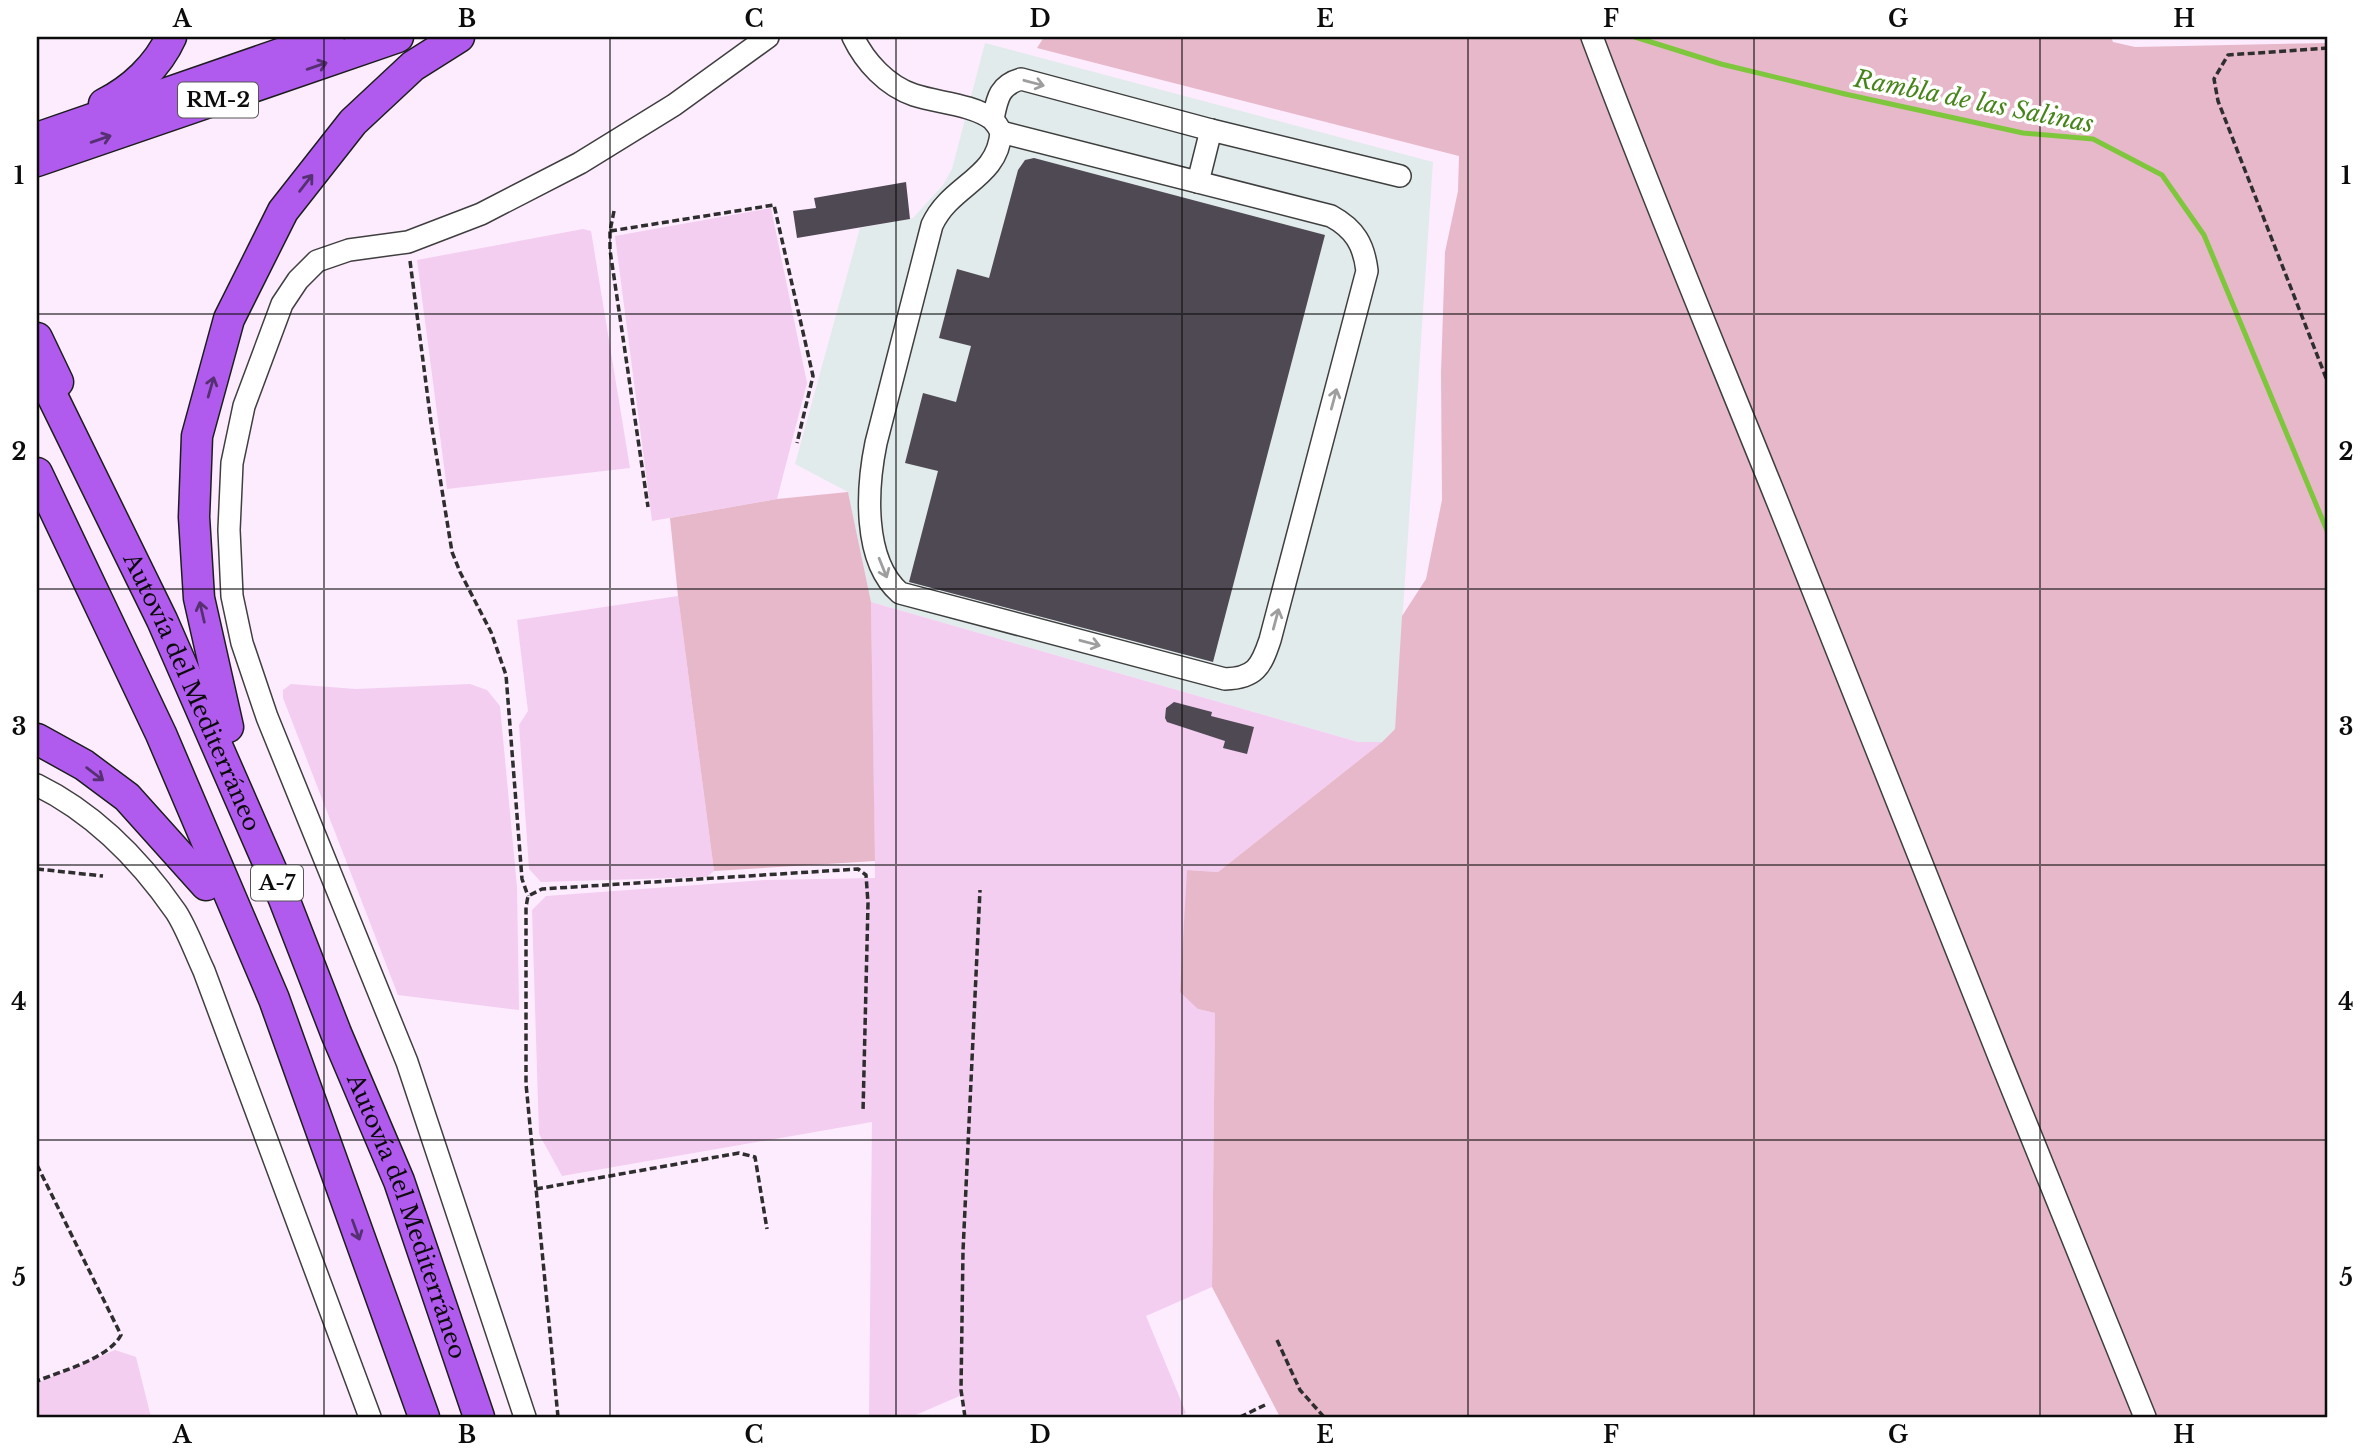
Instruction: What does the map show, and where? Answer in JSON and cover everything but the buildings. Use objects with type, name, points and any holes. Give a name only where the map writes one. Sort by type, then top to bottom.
[{"type":"highway","points":[[37,137],[123,95],[163,54],[171,37]]},
{"type":"highway","name":"RM-2","points":[[37,137],[329,37]]},
{"type":"highway","name":"RM-2","points":[[37,161],[398,37]]},
{"type":"highway","points":[[228,727],[199,598],[194,517],[197,436],[229,319],[284,211],[353,122],[413,66],[459,37]]},
{"type":"highway","points":[[37,338],[228,727],[382,1110],[399,1181]]},
{"type":"highway","name":"Autovía del Mediterráneo","points":[[37,365],[162,620],[284,898],[336,1033],[399,1181],[479,1417]]},
{"type":"highway","name":"Autovía del Mediterráneo","points":[[37,473],[172,760],[274,999],[424,1417]]},
{"type":"highway","points":[[37,504],[206,885],[316,1148],[332,1166]]},
{"type":"highway","points":[[37,739],[84,765],[127,797],[206,885]]},
{"type":"lane","points":[[525,1417],[407,1062],[267,718],[242,643],[232,596],[229,530],[232,463],[244,406],[282,304],[298,280],[317,261],[349,250],[408,242],[481,214],[580,163],[674,105],[768,37]]},
{"type":"lane","points":[[853,37],[862,56],[884,78],[912,94],[974,111],[997,126],[1331,216],[1356,234],[1365,253],[1367,271],[1270,640],[1257,668],[1242,678],[1225,679],[900,593],[891,585],[882,570],[868,502],[870,472],[930,232],[945,203],[996,157],[997,126],[1001,90],[1010,82],[1021,79],[1211,130],[1399,176]]},
{"type":"lane","points":[[1592,37],[1629,137],[2145,1417]]},
{"type":"lane","points":[[1198,182],[1211,130]]},
{"type":"lane","points":[[37,785],[100,825],[137,863],[177,914],[204,971],[370,1417]]},
{"type":"path","points":[[2328,48],[2228,55],[2214,79],[2218,101],[2328,383]]},
{"type":"path","points":[[610,231],[774,205],[813,376],[797,443]]},
{"type":"path","points":[[614,211],[610,250],[648,507]]},
{"type":"path","points":[[408,242],[431,422],[452,552],[491,632],[506,675],[523,879],[528,896],[526,1084],[558,1417]]},
{"type":"path","points":[[37,869],[103,876]]},
{"type":"path","points":[[528,896],[542,890],[858,869],[866,875],[868,903],[863,1112]]},
{"type":"path","points":[[965,1417],[961,1390],[963,1251],[979,890]]},
{"type":"path","points":[[536,1189],[739,1153],[755,1157],[768,1229]]},
{"type":"path","points":[[37,1165],[121,1335],[116,1345],[99,1356],[37,1381]]},
{"type":"path","points":[[1277,1340],[1300,1390],[1324,1417]]},
{"type":"path","points":[[1240,1417],[1265,1405]]},
{"type":"shaded area","points":[[1044,37],[2111,37],[2113,42],[2135,47],[2328,43],[2328,1417],[1280,1417],[1212,1287],[1215,1013],[1198,1009],[1180,992],[1187,870],[1218,872],[1395,729],[1402,616],[1426,579],[1442,500],[1441,373],[1445,252],[1458,191],[1459,156],[1037,48]]},
{"type":"shaded area","points":[[985,43],[1433,162],[1395,729],[1382,742],[1358,742],[871,602],[848,492],[795,464],[860,228],[913,218],[943,185],[952,169]]},
{"type":"shaded area","points":[[771,208],[807,383],[777,499],[652,521],[615,236]]},
{"type":"shaded area","points":[[583,229],[591,231],[630,468],[447,489],[417,260]]},
{"type":"shaded area","points":[[848,492],[871,602],[875,861],[714,871],[670,518],[777,499]]},
{"type":"shaded area","points":[[678,596],[714,871],[707,877],[541,882],[529,869],[519,725],[528,711],[517,620]]},
{"type":"shaded area","points":[[871,602],[1358,742],[1382,742],[1218,872],[1187,870],[1198,1009],[1215,1013],[1212,1287],[1146,1316],[1186,1413],[1175,1417],[967,1417],[962,1395],[911,1417],[869,1417],[872,1122],[562,1176],[539,1134],[532,910],[546,896],[764,880],[875,878]]},
{"type":"shaded area","points":[[291,684],[356,689],[470,684],[487,690],[500,706],[517,887],[519,1010],[398,995],[283,698],[283,690]]},
{"type":"shaded area","points":[[115,1350],[136,1357],[151,1417],[37,1417],[37,1383]]},
{"type":"waterway","name":"Rambla de las Salinas","points":[[1635,37],[1721,64],[1845,94],[2023,133],[2093,139],[2162,175],[2204,235],[2328,533]]}]
